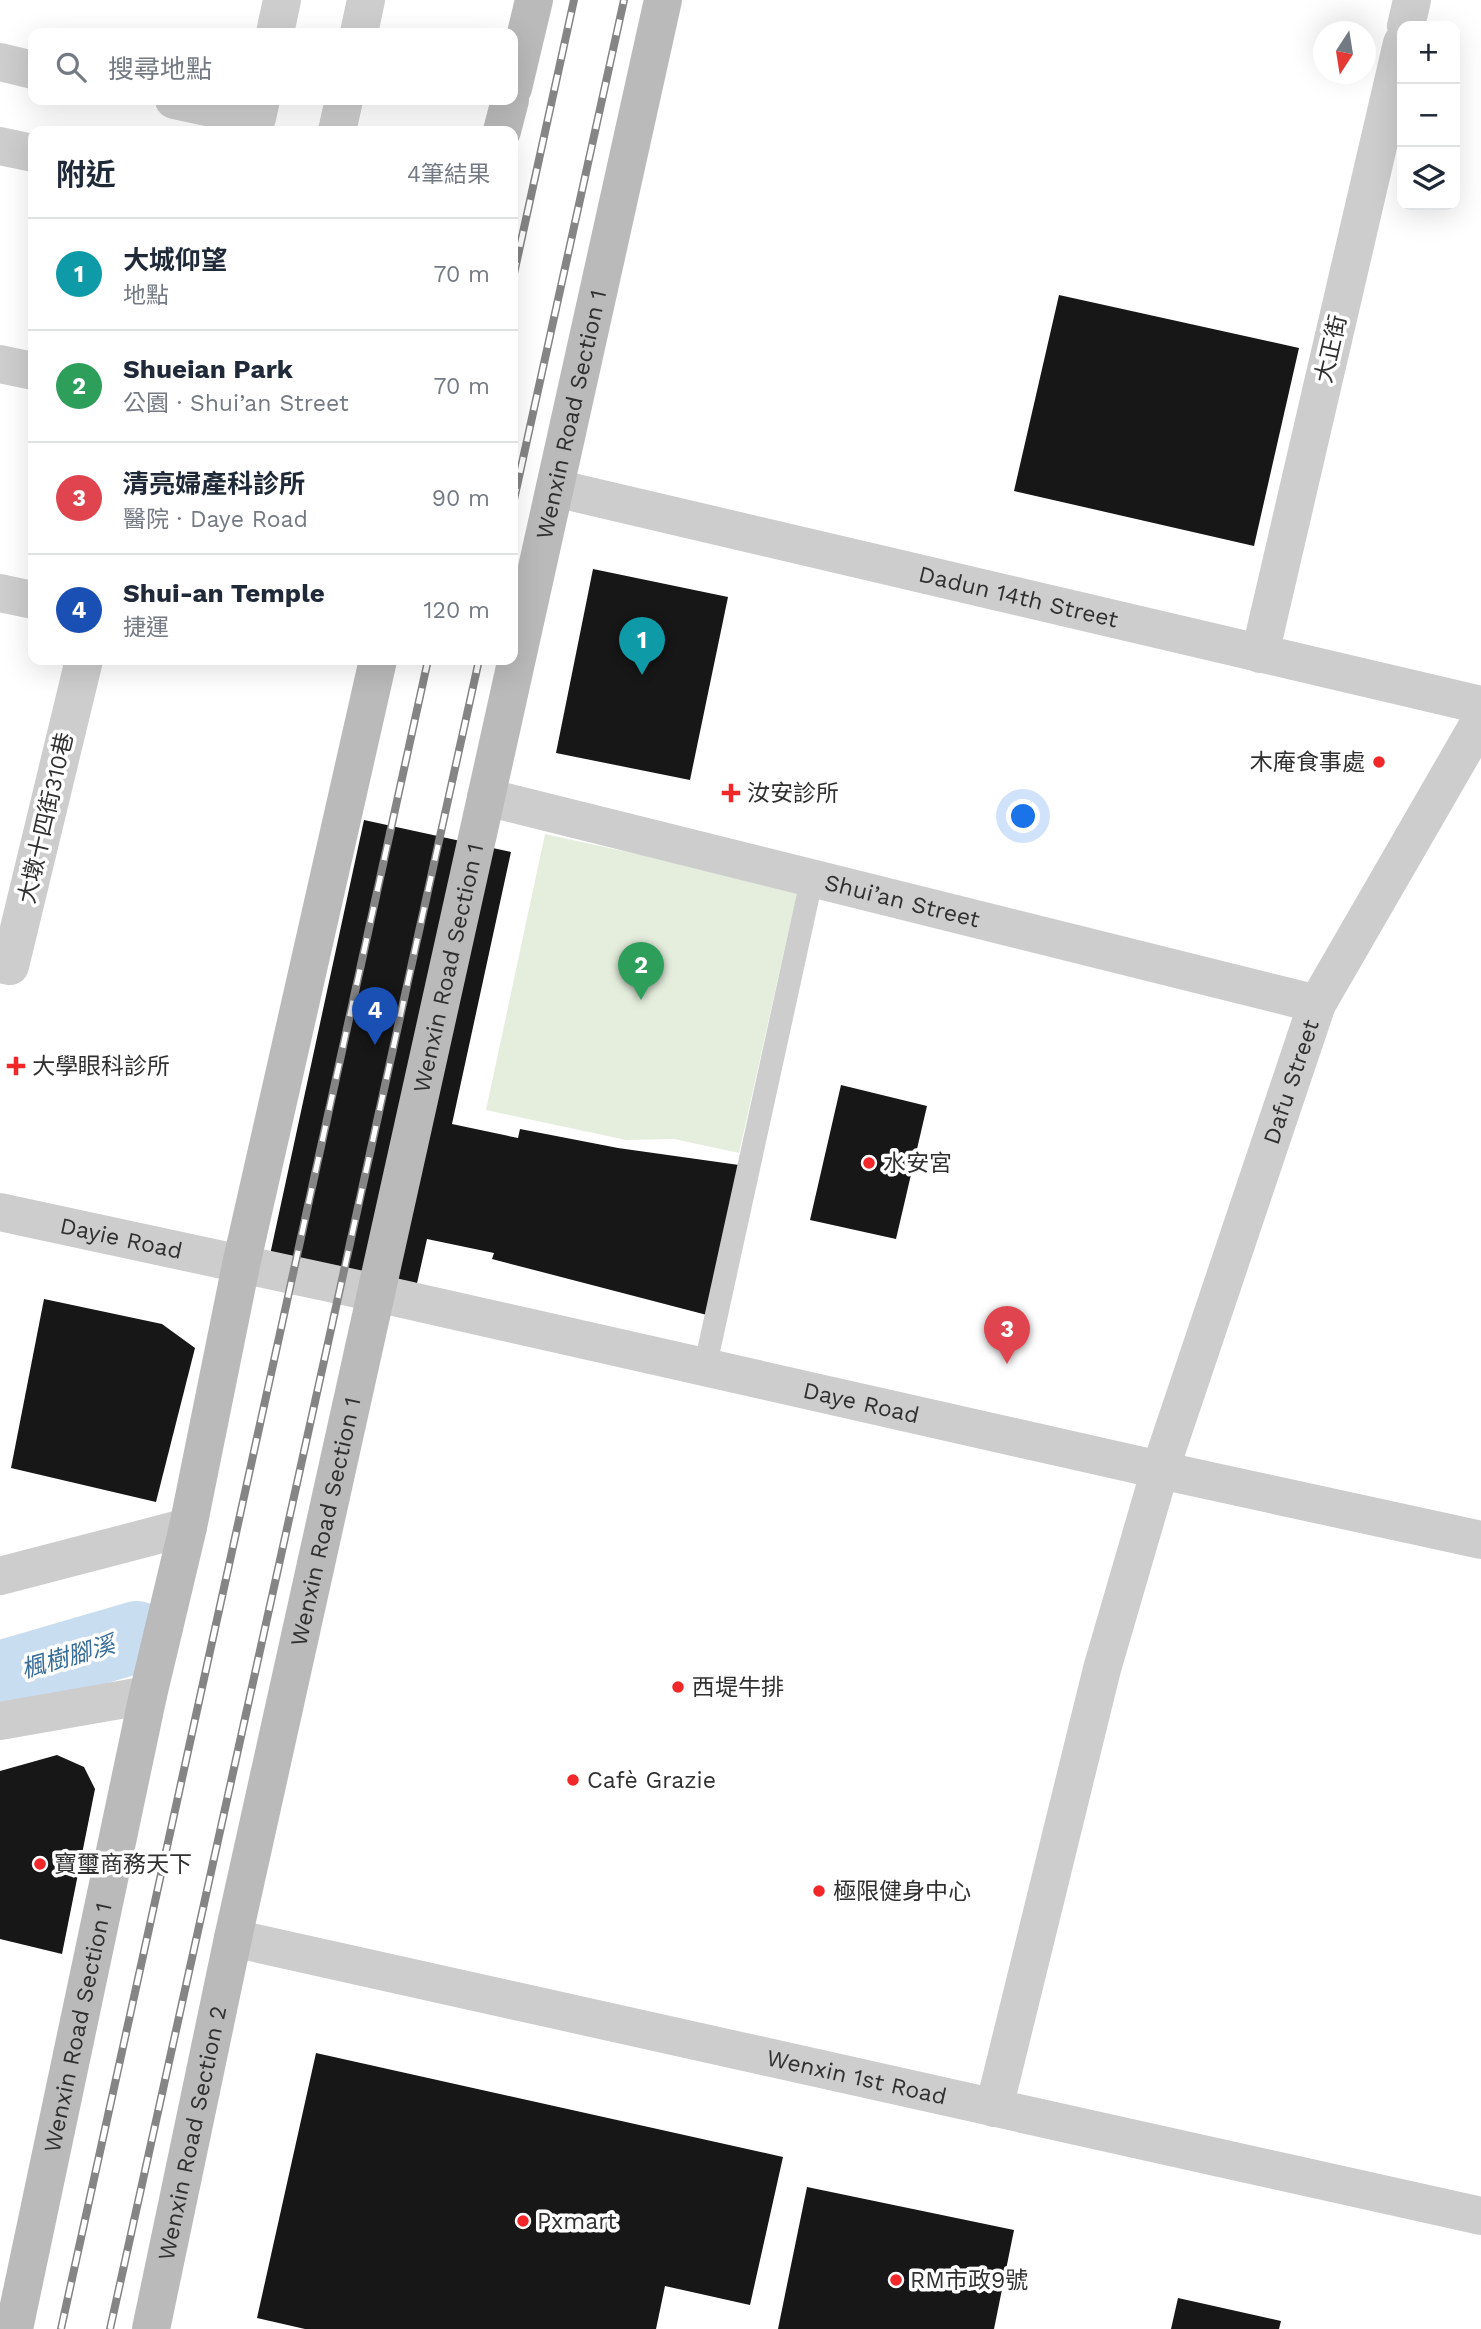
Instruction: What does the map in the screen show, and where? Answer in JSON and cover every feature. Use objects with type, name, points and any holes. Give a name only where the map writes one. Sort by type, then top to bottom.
[{"type":"main road","points":[[518,67],[534,0]]},
{"type":"main road","name":"Wenxin Road Section 1","points":[[518,654],[663,0]]},
{"type":"main road","points":[[503,126],[509,105]]},
{"type":"main road","name":"Wenxin Road Section 1","points":[[14,2329],[148,1695],[188,1527],[242,1265],[377,665]]},
{"type":"main road","name":"Wenxin Road Section 1","points":[[233,1938],[515,665]]},
{"type":"main road","name":"Wenxin Road Section 2","points":[[151,2329],[233,1938]]},
{"type":"street","points":[[276,28],[282,0]]},
{"type":"street","points":[[360,28],[366,0]]},
{"type":"street","points":[[1407,21],[1412,0]]},
{"type":"street","points":[[0,62],[28,68]]},
{"type":"street","name":"大正街","points":[[1260,654],[1397,65]]},
{"type":"street","points":[[197,105],[257,118],[260,105]]},
{"type":"street","points":[[338,126],[343,105]]},
{"type":"street","points":[[0,146],[28,152]]},
{"type":"street","points":[[0,364],[28,370]]},
{"type":"street","name":"Dadun 14th Street","points":[[555,488],[1481,705]]},
{"type":"street","points":[[0,593],[28,599]]},
{"type":"street","name":"大墩十四街310巷","points":[[0,964],[10,966],[83,665]]},
{"type":"street","name":"Dafu Street","points":[[994,2108],[1102,1669],[1160,1470],[1317,1004],[1481,720]]},
{"type":"street","name":"Shui’an Street","points":[[486,797],[1317,1004]]},
{"type":"street","name":"Dayie Road","points":[[0,1212],[242,1265]]},
{"type":"street","name":"Daye Road","points":[[242,1265],[1481,1540]]},
{"type":"street","points":[[0,1576],[188,1527]]},
{"type":"street","points":[[0,1721],[148,1695]]},
{"type":"street","name":"Wenxin 1st Road","points":[[233,1938],[1481,2216]]},
{"type":"lane","points":[[705,1367],[812,878]]},
{"type":"green space","points":[[545,834],[798,889],[739,1153],[674,1139],[626,1140],[486,1110]]},
{"type":"building","points":[[1059,295],[1299,348],[1254,546],[1014,491]]},
{"type":"building","points":[[593,569],[728,597],[690,780],[556,753]]},
{"type":"building","points":[[364,820],[511,852],[452,1124],[518,1138],[520,1129],[618,1148],[739,1165],[707,1315],[492,1259],[494,1253],[427,1239],[411,1310],[265,1278]]},
{"type":"building","name":"水安宮","points":[[841,1085],[927,1106],[896,1239],[810,1220]]},
{"type":"building","points":[[44,1299],[162,1324],[195,1348],[156,1502],[11,1468]]},
{"type":"building","name":"寶璽商務天下","points":[[57,1755],[84,1767],[95,1789],[62,1954],[0,1939],[0,1771]]},
{"type":"building","name":"Pxmart","points":[[316,2053],[783,2157],[750,2305],[665,2286],[656,2329],[305,2329],[257,2318]]},
{"type":"building","name":"RM市政9號","points":[[807,2187],[1014,2230],[994,2329],[778,2329]]},
{"type":"building","points":[[1178,2298],[1281,2321],[1279,2329],[1171,2329]]},
{"type":"waterway","name":"楓樹腳溪","points":[[0,1677],[137,1637]]},
{"type":"railway","points":[[518,255],[574,0]]},
{"type":"railway","points":[[518,481],[624,0]]},
{"type":"railway","points":[[61,2329],[427,665]]},
{"type":"railway","points":[[110,2329],[478,665]]},
{"type":"place","name":"大城仰望","points":[[642,675]]},
{"type":"place","name":"木庵食事處","points":[[1379,762]]},
{"type":"place","name":"汝安診所","points":[[731,793]]},
{"type":"place","name":"Shueian Park","points":[[641,1000]]},
{"type":"place","name":"Shui-an Temple","points":[[375,1045]]},
{"type":"place","name":"大學眼科診所","points":[[16,1066]]},
{"type":"place","name":"水安宮","points":[[869,1163]]},
{"type":"place","name":"清亮婦產科診所","points":[[1007,1364]]},
{"type":"place","name":"西堤牛排","points":[[678,1687]]},
{"type":"place","name":"Cafè Grazie","points":[[573,1780]]},
{"type":"place","name":"寶璽商務天下","points":[[40,1864]]},
{"type":"place","name":"極限健身中心","points":[[819,1891]]},
{"type":"place","name":"Pxmart","points":[[523,2221]]},
{"type":"place","name":"RM市政9號","points":[[896,2280]]}]
